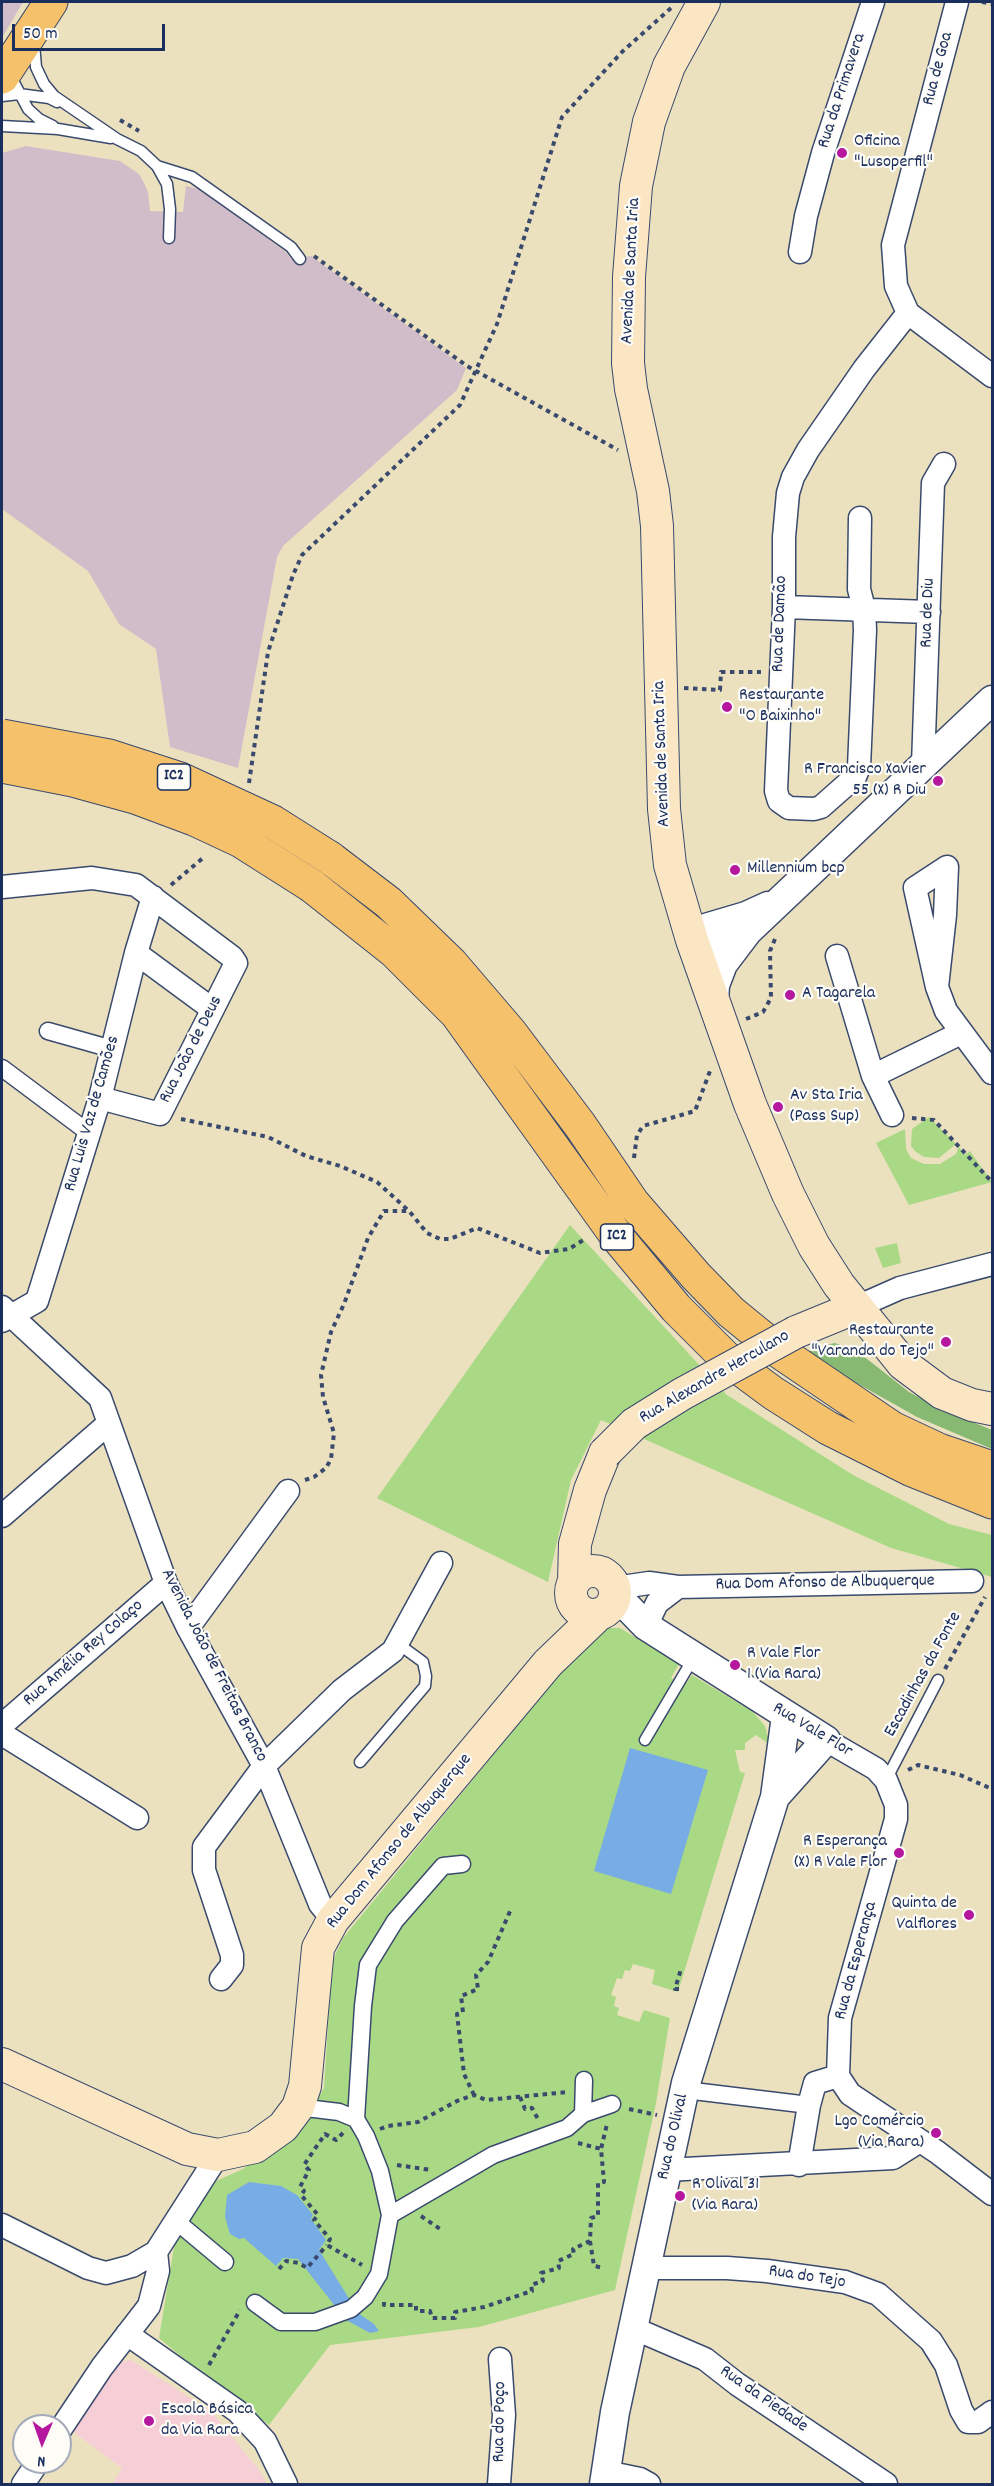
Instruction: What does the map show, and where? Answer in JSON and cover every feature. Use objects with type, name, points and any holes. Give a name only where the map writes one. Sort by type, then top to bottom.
[{"type":"main road","name":"Avenida de Santa Iria","points":[[704,2],[669,66],[648,122],[636,186],[628,277],[627,341],[630,380],[653,490],[657,526],[664,827],[674,884],[750,1104],[788,1194],[823,1261],[903,1364],[919,1377],[957,1400],[993,1410]]},
{"type":"main road","points":[[6,80],[44,13]]},
{"type":"main road","name":"IC2","points":[[2,736],[109,756],[180,779],[273,822],[330,858],[389,903],[451,963],[510,1032],[580,1125],[633,1203],[696,1276],[731,1312],[780,1352],[885,1424],[931,1447],[993,1468]]},
{"type":"main road","name":"IC2","points":[[2,766],[73,780],[135,797],[194,819],[241,841],[312,886],[394,951],[457,1014],[618,1238],[676,1308],[727,1359],[773,1394],[838,1433],[912,1470],[993,1502]]},
{"type":"main road","name":"Rua Alexandre Herculano","points":[[573,1591],[575,1544],[596,1469],[605,1454],[634,1424],[721,1371],[796,1332],[857,1306]]},
{"type":"main road","points":[[573,1591],[580,1610],[592,1615],[608,1596],[585,1509]]},
{"type":"main road","name":"Rua Dom Afonso de Albuquerque","points":[[548,1663],[573,1591]]},
{"type":"main road","name":"Rua Dom Afonso de Albuquerque","points":[[2,2064],[185,2148],[218,2155],[255,2147],[283,2127],[298,2107],[305,2086],[318,1948],[333,1920],[548,1663],[608,1596]]},
{"type":"street","name":"Rua da Primavera","points":[[800,252],[806,216],[823,153],[873,2]]},
{"type":"street","name":"Rua de Goa","points":[[957,2],[893,245],[896,286],[908,313],[993,376]]},
{"type":"street","name":"Rua de Damão","points":[[861,518],[859,589],[864,609],[860,767],[855,777],[824,806],[811,809],[786,807],[780,801],[776,791],[784,607],[784,537],[788,493],[793,477],[808,450],[864,369],[908,313]]},
{"type":"street","name":"Rua de Diu","points":[[923,765],[933,483],[944,464]]},
{"type":"street","points":[[784,607],[928,612]]},
{"type":"street","points":[[692,940],[717,944],[784,899],[993,700]]},
{"type":"street","points":[[2,887],[92,878],[136,885],[153,897]]},
{"type":"street","points":[[674,884],[688,899],[747,923]]},
{"type":"street","name":"Rua Luis Vaz de Camões","points":[[5,1315],[37,1301],[100,1098],[135,953],[153,897]]},
{"type":"street","name":"Rua João de Deus","points":[[100,1098],[160,1114],[236,963],[232,957],[153,897]]},
{"type":"street","points":[[719,1016],[715,985],[723,964],[747,923]]},
{"type":"street","points":[[135,953],[212,1009]]},
{"type":"street","points":[[837,956],[873,1076],[892,1115]]},
{"type":"street","points":[[938,987],[946,1011],[993,1073]]},
{"type":"street","points":[[48,1031],[112,1049]]},
{"type":"street","points":[[873,1076],[961,1033]]},
{"type":"street","points":[[2,1068],[89,1133]]},
{"type":"street","name":"Rua Alexandre Herculano","points":[[857,1306],[900,1288],[993,1264]]},
{"type":"street","name":"Avenida João de Freitas Branco","points":[[5,1315],[100,1398],[166,1583],[188,1628],[264,1766],[320,1904],[333,1920]]},
{"type":"street","points":[[2,1516],[109,1423]]},
{"type":"street","points":[[188,1628],[288,1491]]},
{"type":"street","points":[[221,1979],[232,1965],[232,1955],[204,1870],[204,1847],[264,1766],[342,1690],[393,1651],[441,1563]]},
{"type":"street","name":"Rua Amélia Rey Colaço","points":[[2,1725],[166,1583]]},
{"type":"street","name":"Rua Dom Afonso de Albuquerque","points":[[608,1596],[649,1583],[678,1587],[979,1588]]},
{"type":"street","points":[[646,1626],[657,1603],[678,1587]]},
{"type":"street","name":"Rua Vale Flor","points":[[608,1596],[646,1626],[786,1716],[876,1769],[886,1779]]},
{"type":"street","name":"Rua do Olival","points":[[605,2478],[615,2412],[685,2090],[775,1797],[786,1716]]},
{"type":"street","points":[[2,1734],[137,1818]]},
{"type":"street","name":"Rua do Olival","points":[[775,1797],[826,1740]]},
{"type":"street","name":"Rua da Esperança","points":[[844,2085],[840,2018],[896,1818],[897,1805],[886,1779]]},
{"type":"street","points":[[249,2303],[281,2322],[315,2322],[351,2309],[365,2297],[379,2274],[390,2215],[376,2162],[366,2136],[356,2119],[368,1965],[395,1921],[443,1866],[462,1864]]},
{"type":"street","points":[[799,2165],[808,2105],[815,2084],[844,2085],[993,2194]]},
{"type":"street","points":[[583,2114],[584,2086]]},
{"type":"street","points":[[685,2090],[808,2105]]},
{"type":"street","points":[[390,2215],[493,2155],[567,2128],[583,2114],[612,2104]]},
{"type":"street","points":[[298,2107],[339,2112],[356,2119]]},
{"type":"street","points":[[666,2170],[799,2165],[893,2158],[920,2141]]},
{"type":"street","points":[[2,2225],[88,2268],[106,2273],[132,2265],[156,2252],[218,2155]]},
{"type":"street","points":[[176,2221],[225,2262]]},
{"type":"street","points":[[71,2414],[149,2306],[158,2271],[156,2252]]},
{"type":"street","name":"Rua do Tejo","points":[[647,2268],[767,2271],[845,2282],[878,2294],[931,2341],[946,2364],[961,2410],[968,2422],[978,2422],[993,2412]]},
{"type":"street","name":"Rua da Piedade","points":[[633,2328],[705,2359],[737,2384],[886,2484]]},
{"type":"street","points":[[127,2334],[237,2411],[265,2441],[286,2484]]},
{"type":"street","name":"Rua do Poço","points":[[499,2484],[504,2415],[500,2360]]},
{"type":"street","points":[[605,2478],[640,2479],[649,2484]]},
{"type":"lane","points":[[44,13],[33,48],[36,67],[44,84],[54,96],[69,107],[117,139],[141,151],[158,166],[167,184],[170,209],[169,238]]},
{"type":"lane","points":[[6,80],[69,107]]},
{"type":"lane","points":[[6,80],[28,109],[58,129]]},
{"type":"lane","points":[[2,126],[58,129],[117,139]]},
{"type":"lane","points":[[158,166],[192,177],[303,255]]},
{"type":"lane","points":[[360,1762],[425,1686],[426,1676],[423,1662],[398,1643]]},
{"type":"lane","points":[[645,1740],[694,1656]]},
{"type":"lane","name":"Escadinhas da Fonte","points":[[886,1779],[938,1680]]},
{"type":"path","points":[[243,792],[249,782],[268,652],[292,575],[302,555],[460,405],[497,324],[562,117],[621,52],[678,2]]},
{"type":"path","points":[[982,2],[993,4]]},
{"type":"path","points":[[113,117],[143,134]]},
{"type":"path","points":[[303,255],[476,371],[611,447]]},
{"type":"path","points":[[661,686],[720,690],[721,672],[750,672]]},
{"type":"path","points":[[153,897],[203,858]]},
{"type":"path","points":[[719,1016],[763,1012],[771,998],[770,951],[790,912],[784,899]]},
{"type":"path","points":[[633,1167],[637,1135],[644,1126],[695,1111],[710,1071],[716,1068]]},
{"type":"path","points":[[160,1114],[268,1137],[306,1156],[340,1166],[377,1182],[409,1211],[427,1233],[440,1239],[450,1239],[477,1228],[540,1253],[568,1249],[585,1239]]},
{"type":"path","points":[[892,1115],[934,1120],[993,1182]]},
{"type":"path","points":[[288,1491],[326,1468],[331,1459],[334,1433],[323,1397],[321,1375],[331,1332],[344,1304],[368,1238],[384,1211],[409,1211]]},
{"type":"path","name":"Escadinhas da Fonte","points":[[938,1680],[979,1588]]},
{"type":"path","points":[[886,1779],[918,1765],[960,1775],[993,1789]]},
{"type":"path","points":[[511,1909],[488,1962],[476,1975],[478,1989],[461,1996],[463,2012],[457,2014],[464,2074],[474,2095],[486,2100],[520,2097],[584,2086]]},
{"type":"path","points":[[679,1989],[675,1989],[681,1969]]},
{"type":"path","points":[[366,2136],[388,2126],[418,2122],[457,2101],[474,2095]]},
{"type":"path","points":[[520,2097],[525,2109],[532,2108],[545,2136]]},
{"type":"path","points":[[604,2268],[594,2266],[590,2241],[591,2218],[598,2216],[598,2183],[604,2182],[601,2149],[612,2104],[678,2120]]},
{"type":"path","points":[[279,2269],[286,2261],[299,2263],[308,2268],[327,2245],[330,2239],[314,2220],[318,2215],[301,2195],[304,2192],[300,2187],[309,2170],[304,2165],[325,2134],[336,2140],[356,2119]]},
{"type":"path","points":[[376,2162],[459,2174]]},
{"type":"path","points":[[365,2297],[384,2298],[384,2304],[416,2305],[416,2311],[430,2311],[432,2318],[455,2318],[455,2312],[484,2307],[532,2291],[531,2285],[543,2281],[541,2273],[559,2268],[558,2261],[574,2254],[573,2249],[590,2241]]},
{"type":"path","points":[[327,2245],[379,2274]]},
{"type":"path","points":[[483,2301],[484,2307]]},
{"type":"path","points":[[217,2370],[208,2364],[249,2303]]},
{"type":"shaded area","points":[[2,2],[23,2],[2,38]]},
{"type":"shaded area","points":[[26,146],[120,161],[139,174],[148,192],[150,211],[183,212],[186,186],[199,189],[286,252],[291,259],[311,256],[466,368],[457,390],[283,546],[277,557],[238,768],[170,747],[156,649],[119,624],[88,571],[2,509],[2,153]]},
{"type":"shaded area","name":"Escola Básica da Via Rara","points":[[131,2360],[212,2412],[259,2470],[267,2484],[112,2484],[122,2468],[72,2429],[118,2362]]},
{"type":"green space","points":[[929,1117],[956,1144],[939,1158],[924,1157],[911,1146],[912,1129]]},
{"type":"green space","points":[[905,1129],[906,1149],[911,1158],[924,1164],[940,1164],[956,1154],[959,1146],[964,1155],[970,1151],[992,1182],[909,1205],[876,1143]]},
{"type":"green space","points":[[570,1225],[727,1395],[853,1475],[949,1524],[992,1535],[992,1577],[891,1548],[601,1420],[571,1480],[548,1582],[377,1498]]},
{"type":"green space","points":[[897,1243],[901,1263],[883,1268],[875,1248]]},
{"type":"green space","points":[[835,1343],[857,1351],[909,1392],[943,1410],[992,1430],[992,1449],[917,1417],[808,1354],[813,1348]]},
{"type":"green space","points":[[608,1628],[620,1628],[679,1664],[671,1678],[685,1685],[692,1675],[753,1712],[765,1726],[770,1745],[756,1735],[745,1743],[745,1750],[735,1750],[740,1772],[745,1773],[678,1992],[652,1984],[655,1970],[633,1964],[630,1971],[625,1970],[622,1979],[617,1978],[611,1995],[616,1997],[614,2006],[619,2008],[617,2015],[639,2022],[644,2010],[670,2018],[656,2103],[615,2290],[479,2327],[330,2345],[269,2425],[159,2338],[175,2241],[209,2184],[243,2169],[305,2121],[324,2088],[332,1962],[343,1938],[558,1676],[595,1633]]},
{"type":"water","points":[[630,1748],[708,1770],[671,1894],[594,1871]]},
{"type":"water","points":[[249,2182],[281,2186],[297,2195],[313,2215],[311,2219],[326,2240],[319,2250],[358,2313],[374,2324],[379,2331],[370,2333],[346,2320],[298,2259],[283,2258],[276,2266],[244,2238],[239,2239],[230,2234],[225,2217],[227,2195]]},
{"type":"place","name":"Oficina \"Lusoperfil\"","points":[[842,153]]},
{"type":"place","name":"Restaurante \"O Baixinho\"","points":[[727,707]]},
{"type":"place","name":"R Francisco Xavier 55 (X) R Diu","points":[[938,781]]},
{"type":"place","name":"Millennium bcp","points":[[735,870]]},
{"type":"place","name":"A Tagarela","points":[[790,995]]},
{"type":"place","name":"Av Sta Iria (Pass Sup)","points":[[778,1107]]},
{"type":"place","name":"Restaurante \"Varanda do Tejo\"","points":[[946,1342]]},
{"type":"place","name":"R Vale Flor 1 (Via Rara)","points":[[735,1665]]},
{"type":"place","name":"R Esperança (X) R Vale Flor","points":[[899,1853]]},
{"type":"place","name":"Quinta de Valflores","points":[[969,1915]]},
{"type":"place","name":"Lgo Comércio (Via Rara)","points":[[936,2133]]},
{"type":"place","name":"R Olival 31 (Via Rara)","points":[[680,2196]]},
{"type":"place","name":"Escola Básica da Via Rara","points":[[149,2421]]}]
